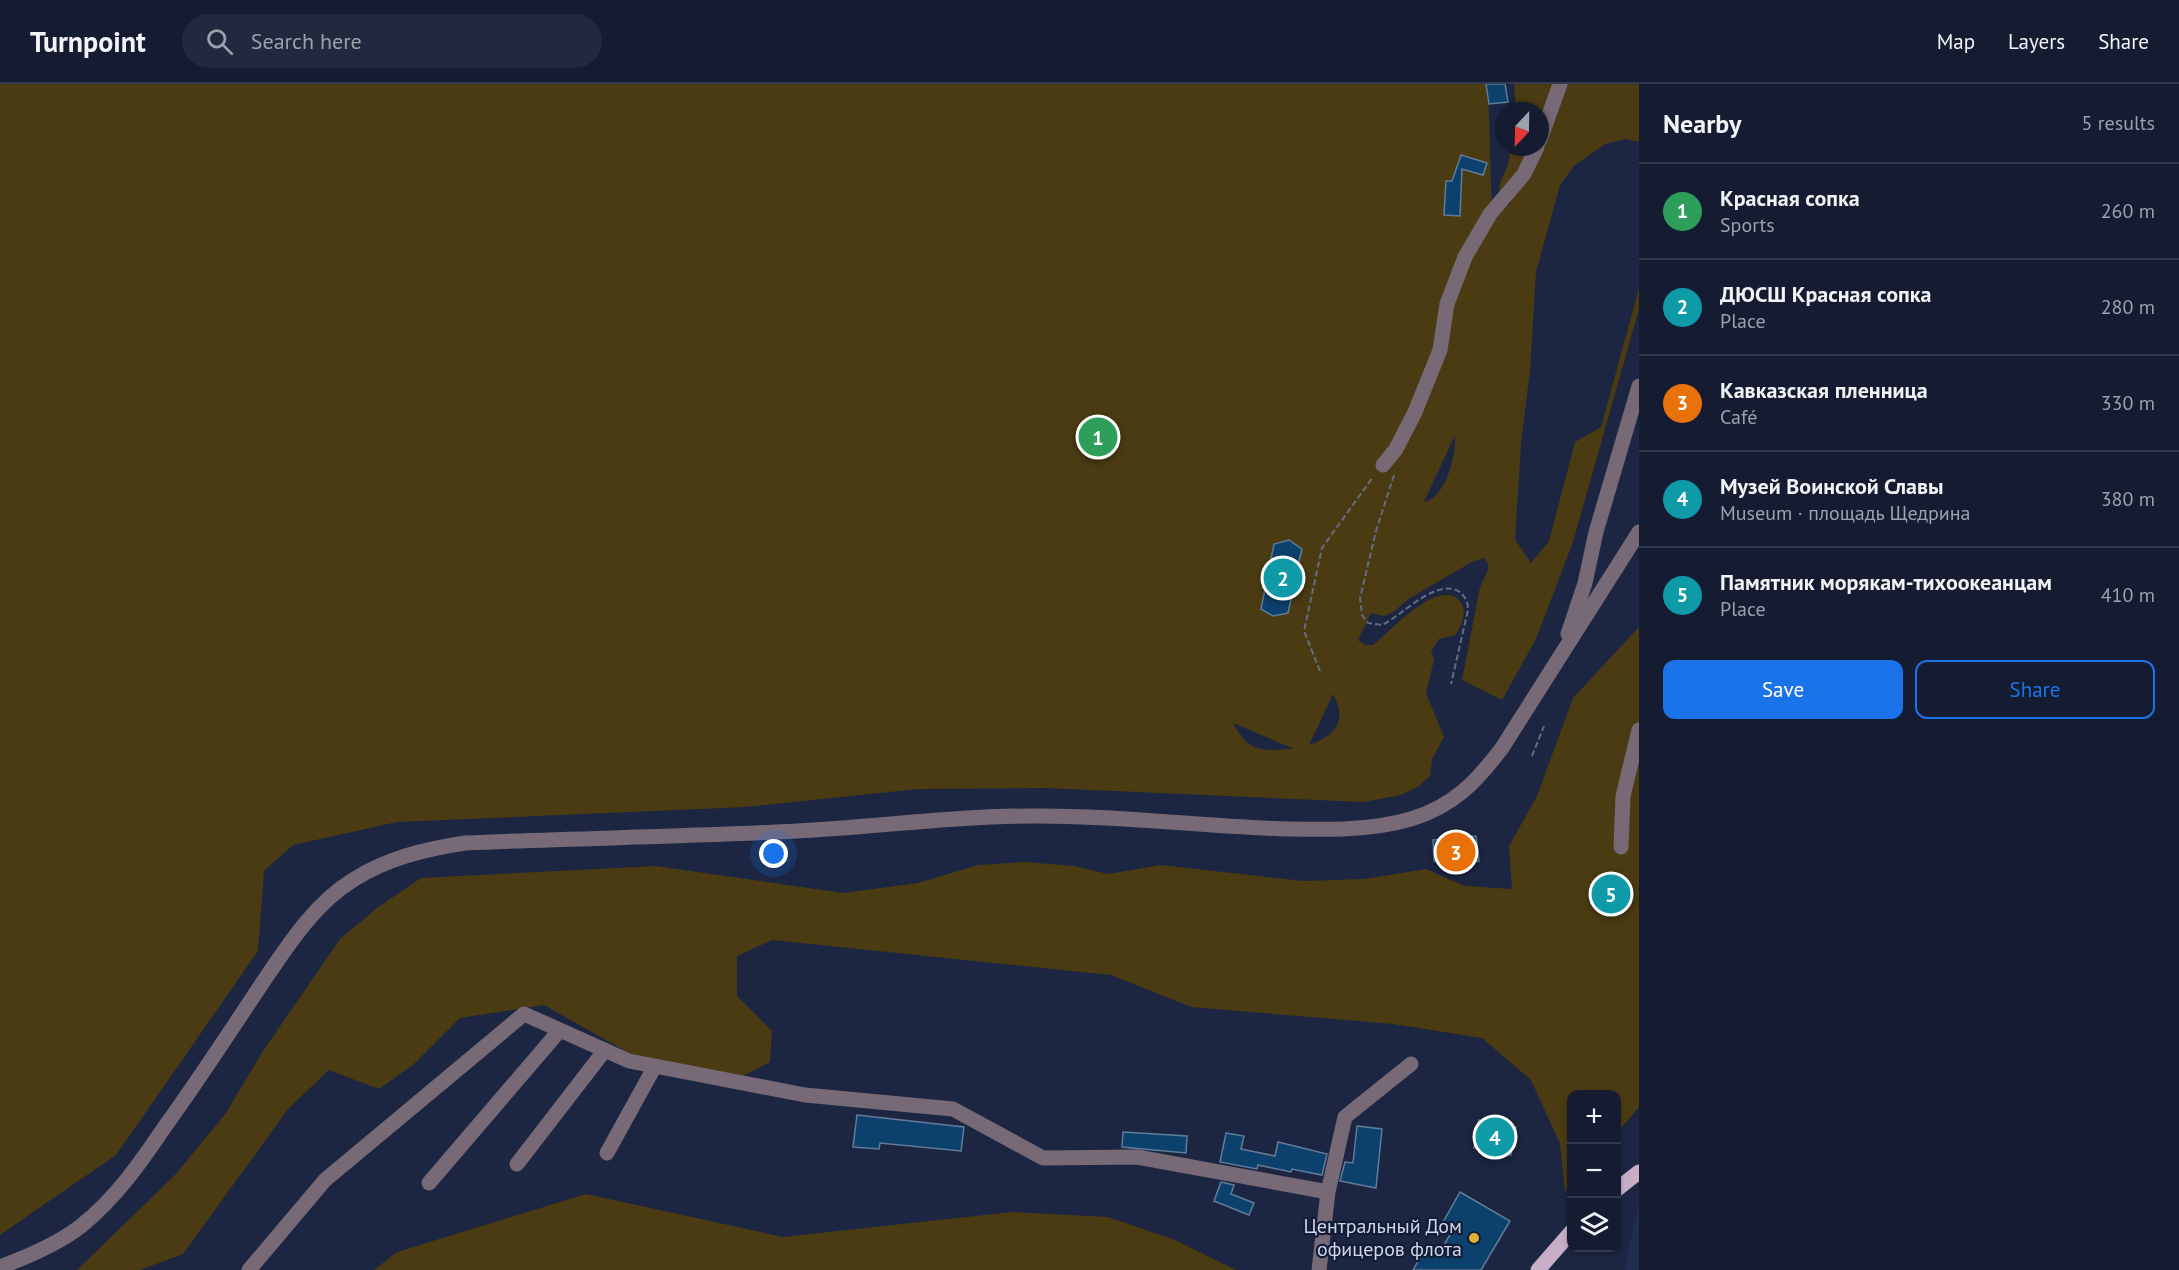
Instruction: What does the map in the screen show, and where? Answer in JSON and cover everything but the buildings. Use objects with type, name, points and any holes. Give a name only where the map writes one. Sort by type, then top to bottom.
[{"type":"main road","points":[[1538,1270],[1567,1237]]},
{"type":"street","points":[[1549,115],[1560,84]]},
{"type":"street","points":[[1383,465],[1396,449],[1415,412],[1440,350],[1448,304],[1468,250],[1490,213],[1524,174],[1533,156]]},
{"type":"street","points":[[1558,662],[1582,592],[1596,532],[1639,386]]},
{"type":"street","points":[[0,1267],[45,1247],[79,1227],[113,1196],[143,1159],[280,957],[312,917],[329,897],[352,880],[387,863],[439,847],[465,843],[797,831],[989,817],[1086,817],[1267,828],[1343,828],[1410,819],[1430,812],[1450,801],[1478,779],[1502,748],[1639,532]]},
{"type":"street","points":[[1621,848],[1623,796],[1639,730]]},
{"type":"street","points":[[249,1270],[325,1180],[524,1014],[628,1060],[655,1066],[805,1095],[953,1108],[1043,1158],[1137,1158],[1328,1192]]},
{"type":"street","points":[[429,1183],[560,1030]]},
{"type":"street","points":[[517,1164],[604,1050]]},
{"type":"street","points":[[1319,1270],[1328,1192],[1345,1117],[1411,1064]]},
{"type":"street","points":[[607,1153],[655,1066]]},
{"type":"path","points":[[1320,671],[1304,631],[1322,548],[1383,465],[1388,464],[1393,466],[1395,474],[1368,560],[1360,598],[1362,615],[1368,623],[1382,625],[1435,591],[1448,588],[1460,592],[1466,600],[1468,610],[1451,684]]},
{"type":"path","points":[[1532,756],[1544,726]]},
{"type":"shaded area","points":[[0,84],[1488,84],[1492,216],[1511,203],[1499,189],[1509,156],[1549,156],[1549,102],[1515,102],[1514,84],[1639,84],[1639,142],[1626,139],[1605,144],[1574,166],[1560,185],[1536,272],[1515,539],[1531,563],[1549,541],[1575,442],[1601,427],[1639,288],[1639,309],[1573,542],[1536,639],[1502,700],[1462,680],[1480,587],[1488,570],[1488,564],[1484,558],[1472,562],[1410,598],[1393,612],[1384,616],[1371,613],[1358,640],[1365,645],[1373,645],[1414,609],[1439,596],[1450,595],[1462,604],[1464,613],[1456,635],[1439,639],[1431,652],[1434,660],[1426,693],[1444,737],[1432,759],[1430,776],[1418,787],[1401,795],[1363,802],[1046,788],[918,789],[746,807],[397,822],[293,845],[264,871],[258,951],[116,1155],[0,1235]],"holes":[[[1455,435],[1454,453],[1444,484],[1439,492],[1424,502]],[[1333,694],[1339,713],[1336,727],[1326,737],[1309,745]],[[1233,723],[1294,749],[1258,748],[1245,740]]]},
{"type":"shaded area","points":[[1639,627],[1639,1107],[1621,1128],[1621,1090],[1567,1090],[1567,1189],[1565,1192],[1560,1144],[1531,1080],[1482,1038],[1393,1024],[1191,1007],[1111,975],[772,940],[737,956],[737,996],[772,1031],[770,1062],[739,1078],[631,1054],[544,1005],[460,1018],[414,1064],[379,1089],[329,1070],[288,1109],[183,1254],[140,1270],[77,1270],[176,1174],[226,1113],[263,1051],[340,939],[377,908],[421,878],[656,866],[843,893],[918,883],[978,865],[1025,862],[1074,866],[1108,874],[1161,865],[1303,881],[1364,879],[1426,869],[1465,886],[1512,889],[1509,846],[1537,796],[1573,698]]},
{"type":"shaded area","points":[[586,1194],[783,1237],[1012,1212],[1108,1217],[1175,1240],[1236,1270],[374,1270],[397,1252]]},
{"type":"shaded area","points":[[1639,1204],[1639,1270],[1624,1270]]},
{"type":"place","name":"Красная сопка","points":[[1098,437]]},
{"type":"place","name":"ДЮСШ Красная сопка","points":[[1283,578]]},
{"type":"place","name":"Кавказская пленница","points":[[1456,852]]},
{"type":"place","name":"Памятник морякам-тихоокеанцам","points":[[1611,894]]},
{"type":"place","name":"Музей Воинской Славы","points":[[1495,1137]]},
{"type":"place","name":"Центральный Дом офицеров флота","points":[[1474,1238]]}]
